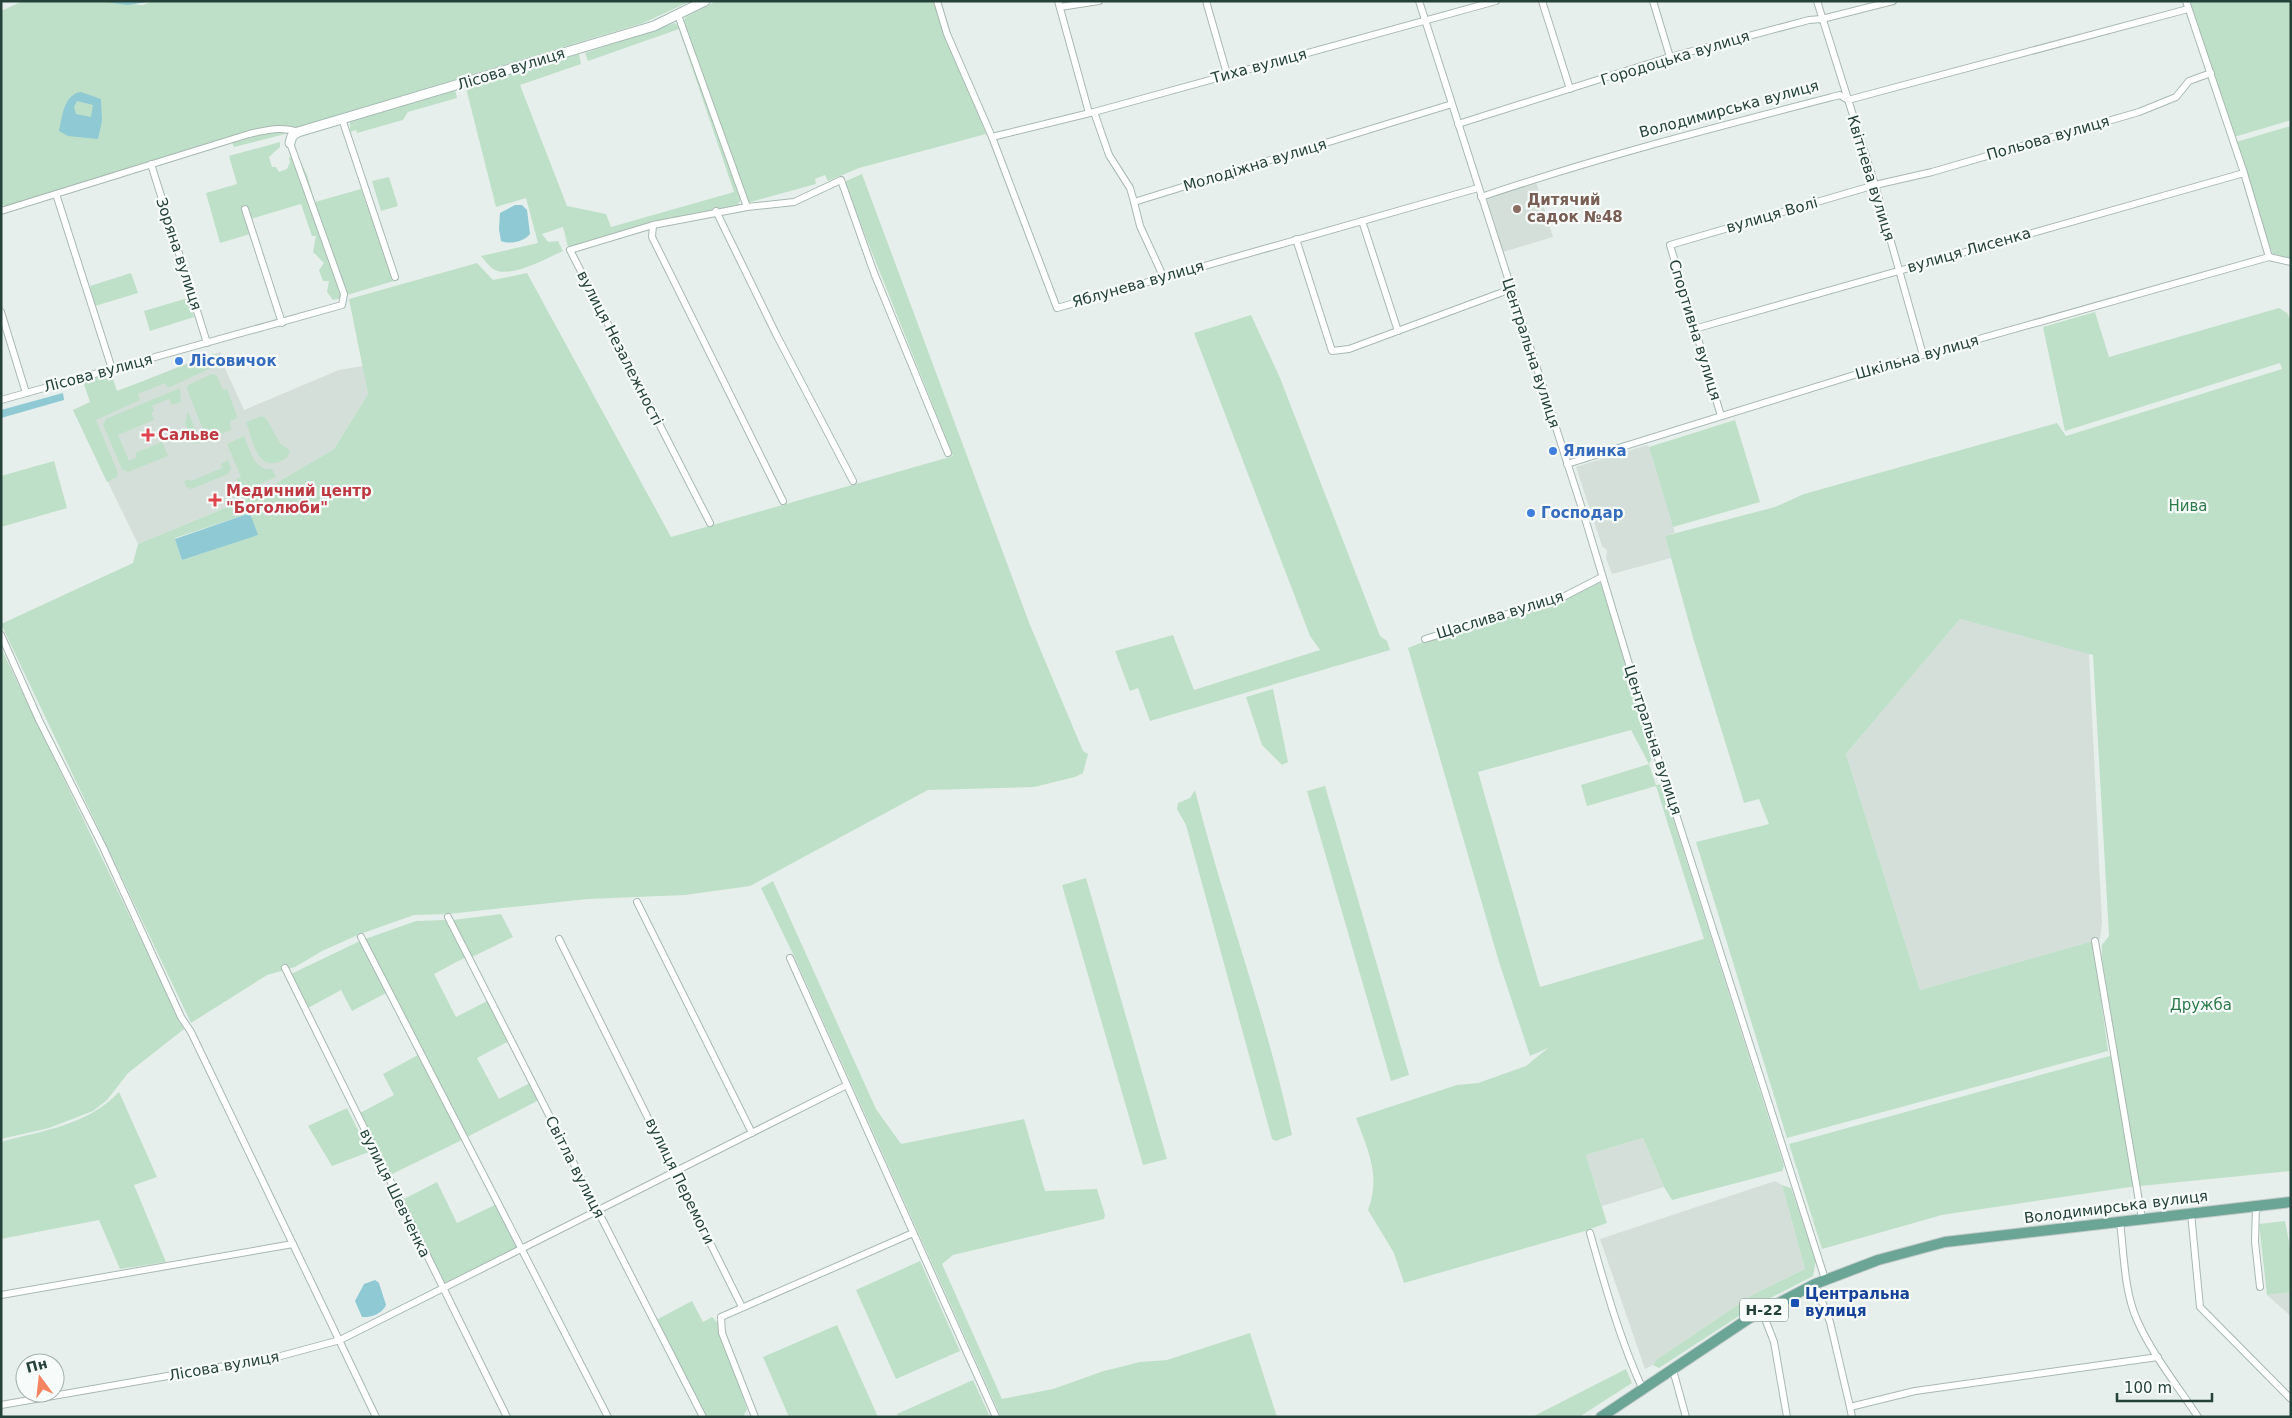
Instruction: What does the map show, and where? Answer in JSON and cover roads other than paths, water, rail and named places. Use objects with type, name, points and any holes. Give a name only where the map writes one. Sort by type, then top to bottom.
[{"type":"main road","name":"Володимирська вулиця","points":[[1825,1279],[1878,1260],[1946,1242],[2291,1202]]},
{"type":"main road","name":"Н-22","points":[[1601,1417],[1762,1311],[1825,1279]]},
{"type":"street","name":"Лісова вулиця","points":[[1,400],[338,308],[342,305],[344,298],[290,143],[292,136],[298,132],[654,26],[678,16],[705,1]]},
{"type":"street","name":"Яблунева вулиця","points":[[937,1],[948,34],[992,137],[1057,308],[1163,276],[1478,188]]},
{"type":"street","points":[[1099,1],[1059,4],[1092,113],[1109,155],[1130,188],[1140,226],[1163,276]]},
{"type":"street","points":[[1206,1],[1227,74]]},
{"type":"street","name":"Центральна вулиця","points":[[1420,1],[1687,849],[1825,1279]]},
{"type":"street","points":[[1426,22],[1496,1]]},
{"type":"street","points":[[1542,1],[1570,89]]},
{"type":"street","points":[[1653,1],[1670,58]]},
{"type":"street","name":"Квітнева вулиця","points":[[1817,1],[1875,185],[1923,355]]},
{"type":"street","name":"Городоцька вулиця","points":[[1458,124],[1670,58],[1809,20],[1822,19],[1893,1]]},
{"type":"street","points":[[2186,1],[2212,73],[2269,257],[2291,262]]},
{"type":"street","name":"Володимирська вулиця","points":[[1481,197],[1581,165],[1735,122],[1840,95],[1848,100],[2188,9]]},
{"type":"street","points":[[678,16],[747,207]]},
{"type":"street","name":"Тиха вулиця","points":[[992,137],[1092,113],[1227,74],[1426,22]]},
{"type":"street","name":"Польова вулиця","points":[[1875,185],[1932,172],[2139,112],[2176,97],[2189,81],[2212,73]]},
{"type":"street","name":"Молодіжна вулиця","points":[[1134,202],[1452,104]]},
{"type":"street","points":[[342,119],[395,276]]},
{"type":"street","points":[[1,211],[269,129],[288,129],[298,132]]},
{"type":"street","name":"Зоряна вулиця","points":[[151,164],[207,343]]},
{"type":"street","name":"вулиця Лисенка","points":[[1694,329],[2244,173]]},
{"type":"street","name":"вулиця Незалежності","points":[[710,523],[570,250],[653,224],[716,211],[794,202],[841,180],[874,273],[948,453]]},
{"type":"street","name":"вулиця Волі","points":[[1670,245],[1875,185]]},
{"type":"street","points":[[56,194],[112,369]]},
{"type":"street","points":[[245,208],[282,323]]},
{"type":"street","points":[[716,211],[776,334],[853,481]]},
{"type":"street","points":[[1362,221],[1398,331]]},
{"type":"street","points":[[653,224],[652,237],[783,501]]},
{"type":"street","points":[[1296,239],[1332,351],[1349,349],[1511,289]]},
{"type":"street","name":"Спортивна вулиця","points":[[1670,245],[1721,416]]},
{"type":"street","name":"Шкільна вулиця","points":[[1567,464],[1923,355],[2269,257]]},
{"type":"street","points":[[1,312],[26,393]]},
{"type":"street","name":"Щаслива вулиця","points":[[1425,639],[1563,597],[1602,576]]},
{"type":"street","points":[[1,635],[39,720],[103,847],[181,1017],[191,1032],[376,1417]]},
{"type":"street","points":[[637,902],[752,1133]]},
{"type":"street","name":"Світла вулиця","points":[[448,917],[702,1417]]},
{"type":"street","points":[[361,937],[608,1417]]},
{"type":"street","name":"вулиця Перемоги","points":[[559,939],[742,1307]]},
{"type":"street","points":[[2095,941],[2142,1219]]},
{"type":"street","points":[[790,958],[996,1417]]},
{"type":"street","name":"вулиця Шевченка","points":[[285,968],[442,1289],[507,1417]]},
{"type":"street","name":"Лісова вулиця","points":[[1,1405],[277,1357],[340,1340],[847,1085]]},
{"type":"street","points":[[2256,1206],[2255,1242],[2260,1287]]},
{"type":"street","points":[[2191,1214],[2200,1307],[2291,1399]]},
{"type":"street","name":"Володимирська вулиця","points":[[2120,1222],[2134,1312],[2158,1358],[2198,1417]]},
{"type":"street","points":[[753,1416],[720,1324],[722,1317],[913,1233]]},
{"type":"street","points":[[1590,1233],[1612,1310],[1629,1359],[1643,1390]]},
{"type":"street","points":[[1,1295],[294,1244]]},
{"type":"street","points":[[1815,1284],[1830,1322],[1852,1417]]},
{"type":"street","points":[[1762,1311],[1774,1342],[1787,1417]]},
{"type":"street","points":[[1850,1407],[1915,1391],[2158,1358]]},
{"type":"street","points":[[1673,1370],[1686,1417]]},
{"type":"water","points":[[97,1],[154,1],[128,5]]},
{"type":"water","points":[[81,92],[101,99],[102,121],[98,139],[68,136],[59,131],[67,102],[75,94]],"holes":[[[77,101],[93,105],[91,117],[76,114],[74,107]]]},
{"type":"water","points":[[515,205],[522,205],[527,210],[530,234],[525,239],[517,242],[501,241],[499,229],[500,213]]},
{"type":"water","points":[[63,393],[64,400],[1,418],[1,410]]},
{"type":"water","points":[[250,513],[258,535],[182,560],[175,539]]},
{"type":"water","points":[[375,1280],[379,1283],[386,1305],[376,1314],[362,1317],[355,1301],[364,1284]]},
{"type":"place","name":"Дитячий садок №48","points":[[1517,209]]},
{"type":"place","name":"Лісовичок","points":[[179,361]]},
{"type":"place","name":"Сальве","points":[[148,435]]},
{"type":"place","name":"Ялинка","points":[[1553,451]]},
{"type":"place","name":"Медичний центр \"Боголюби\"","points":[[215,500]]},
{"type":"place","name":"Господар","points":[[1531,513]]},
{"type":"place","name":"Центральна вулиця","points":[[1795,1303]]},
{"type":"park label","name":"Нива","points":[[2188,506]]},
{"type":"park label","name":"Дружба","points":[[2201,1005]]}]
